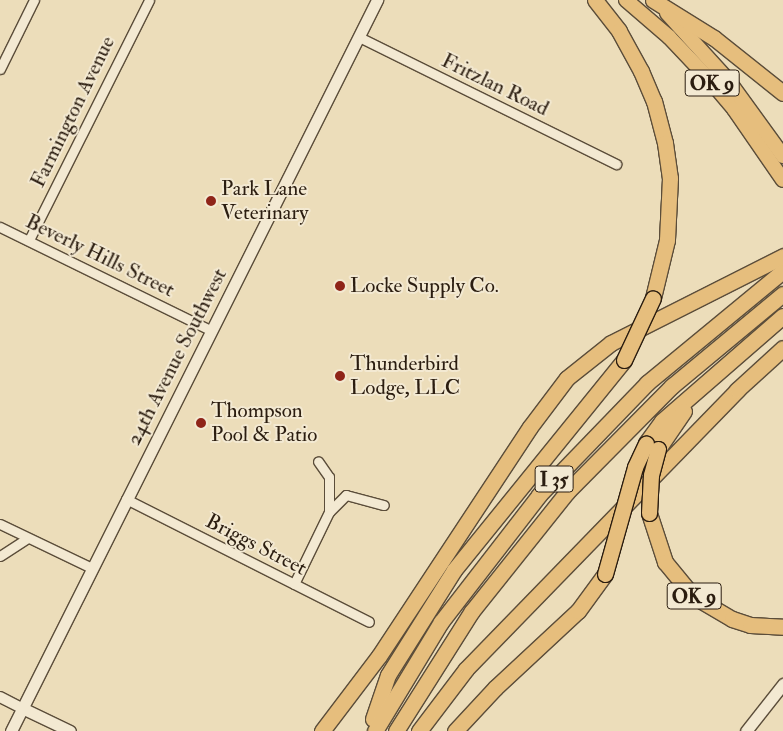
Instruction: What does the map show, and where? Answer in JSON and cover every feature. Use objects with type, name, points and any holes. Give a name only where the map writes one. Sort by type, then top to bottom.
[{"type":"highway","points":[[369,731],[388,676],[454,570],[624,360],[653,298],[667,240],[670,178],[665,144],[654,101],[641,72],[620,31],[595,0]]},
{"type":"highway","name":"OK 9","points":[[626,0],[669,37],[707,77],[734,109],[783,180]]},
{"type":"highway","points":[[653,0],[728,80],[783,156]]},
{"type":"highway","name":"OK 9","points":[[653,0],[714,38],[783,93]]},
{"type":"highway","points":[[324,730],[379,656],[549,399],[567,378],[612,343],[783,256]]},
{"type":"highway","name":"I 35","points":[[375,731],[441,622],[539,495],[648,383],[783,271]]},
{"type":"highway","name":"I 35","points":[[396,731],[472,611],[508,561],[567,492],[672,386],[783,294]]},
{"type":"highway","name":"OK 9","points":[[783,316],[745,349],[652,446],[649,513],[665,562],[693,596],[732,619],[756,626],[783,627]]},
{"type":"highway","points":[[419,731],[466,670],[737,390],[783,348]]},
{"type":"highway","points":[[454,731],[495,688],[578,611],[605,574],[635,468],[652,446]]},
{"type":"main road","name":"24th Avenue Southwest","points":[[11,731],[210,330],[377,0]]},
{"type":"main road","points":[[746,731],[783,684]]},
{"type":"main road","points":[[22,708],[70,731]]},
{"type":"street","points":[[0,69],[34,0]]},
{"type":"street","name":"Farmington Avenue","points":[[29,240],[149,0]]},
{"type":"street","name":"Fritzlan Road","points":[[359,37],[616,164]]},
{"type":"street","name":"Beverly Hills Street","points":[[0,227],[210,330]]},
{"type":"street","points":[[318,461],[329,477],[329,512]]},
{"type":"street","points":[[294,584],[329,512],[346,495],[384,506]]},
{"type":"street","name":"Briggs Street","points":[[126,499],[369,622]]},
{"type":"street","points":[[0,524],[92,568]]},
{"type":"street","points":[[0,556],[28,538]]},
{"type":"street","points":[[0,697],[22,708]]},
{"type":"place","name":"Park Lane Veterinary","points":[[211,201]]},
{"type":"place","name":"Locke Supply Co.","points":[[340,286]]},
{"type":"place","name":"Thunderbird Lodge, LLC","points":[[340,376]]},
{"type":"place","name":"Thompson Pool & Patio","points":[[201,423]]}]
